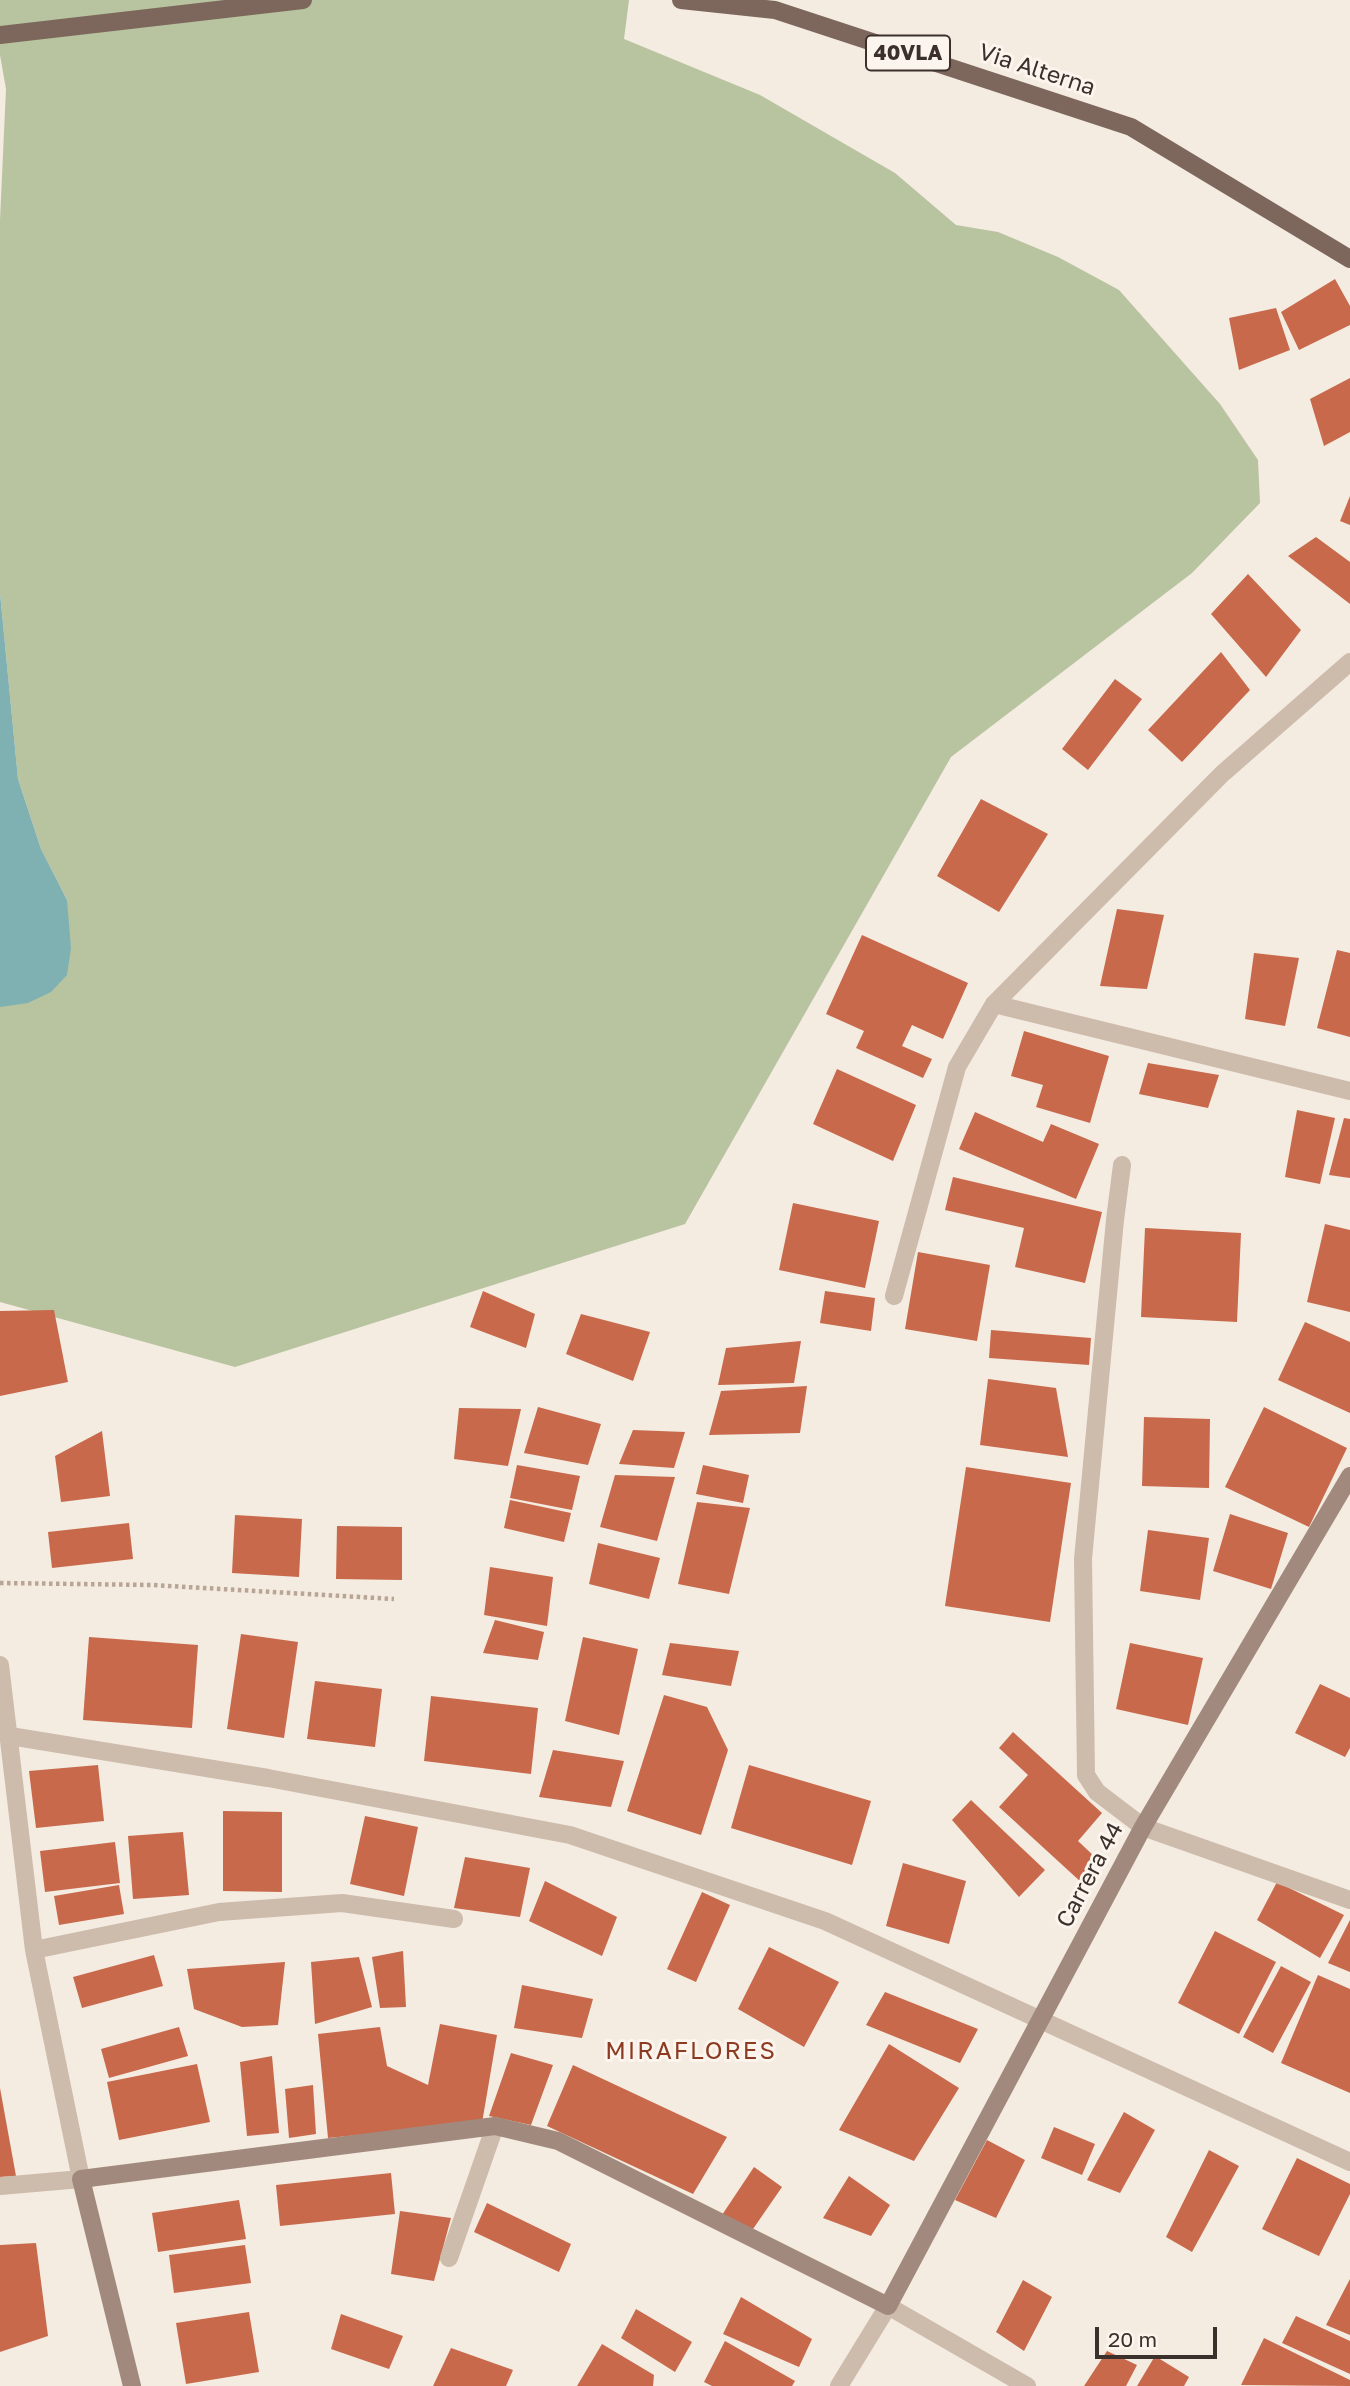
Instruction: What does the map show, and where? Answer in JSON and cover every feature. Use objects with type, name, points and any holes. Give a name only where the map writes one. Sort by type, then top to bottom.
[{"type":"main road","points":[[0,35],[303,0]]},
{"type":"main road","name":"Via Alterna","points":[[681,0],[775,10],[1131,127],[1350,259]]},
{"type":"main road","name":"Carrera 44","points":[[888,2306],[1143,1827],[1350,1476]]},
{"type":"main road","points":[[132,2386],[81,2179],[495,2126],[558,2141],[888,2306]]},
{"type":"street","points":[[894,1296],[957,1067],[994,1004],[1222,774],[1350,662]]},
{"type":"street","points":[[994,1004],[1350,1091]]},
{"type":"street","points":[[1122,1164],[1113,1233],[1083,1559],[1086,1775],[1097,1792],[1143,1827],[1350,1900]]},
{"type":"street","points":[[0,1665],[34,1951],[81,2179],[0,2186]]},
{"type":"street","points":[[10,1736],[268,1778],[570,1835],[825,1921],[1350,2162]]},
{"type":"street","points":[[34,1951],[233,1911],[342,1903],[454,1919]]},
{"type":"street","points":[[449,2258],[495,2126]]},
{"type":"street","points":[[839,2386],[888,2306],[1027,2386]]},
{"type":"path","points":[[0,1583],[152,1586],[394,1599]]},
{"type":"green space","points":[[0,0],[629,0],[624,39],[760,95],[895,173],[956,225],[998,232],[1058,257],[1119,290],[1220,404],[1258,460],[1260,503],[1192,573],[951,757],[685,1224],[235,1367],[0,1302],[0,1007],[67,900],[41,849],[18,779],[0,593],[0,220],[6,89],[0,55]]},
{"type":"water","points":[[0,593],[18,779],[41,849],[67,900],[71,948],[67,975],[51,992],[28,1003],[0,1007]]},
{"type":"building","points":[[1335,279],[1350,306],[1350,325],[1299,350],[1281,312]]},
{"type":"building","points":[[1276,308],[1290,350],[1239,370],[1229,318]]},
{"type":"building","points":[[1350,378],[1350,432],[1324,446],[1310,399]]},
{"type":"building","points":[[1350,496],[1350,525],[1340,521]]},
{"type":"building","points":[[1316,537],[1350,562],[1350,604],[1288,556]]},
{"type":"building","points":[[1248,574],[1301,630],[1266,677],[1211,614]]},
{"type":"building","points":[[1221,652],[1250,690],[1182,762],[1148,730]]},
{"type":"building","points":[[1115,679],[1142,699],[1088,770],[1062,749]]},
{"type":"building","points":[[981,799],[1048,834],[999,912],[937,876]]},
{"type":"building","points":[[1117,909],[1164,915],[1147,989],[1100,986]]},
{"type":"building","points":[[862,935],[968,983],[943,1039],[912,1025],[902,1046],[932,1059],[923,1078],[856,1048],[864,1031],[826,1014]]},
{"type":"building","points":[[1337,950],[1350,953],[1350,1037],[1317,1028]]},
{"type":"building","points":[[1254,953],[1299,958],[1285,1026],[1245,1019]]},
{"type":"building","points":[[1024,1031],[1109,1056],[1090,1123],[1036,1107],[1043,1085],[1011,1076]]},
{"type":"building","points":[[1148,1063],[1219,1075],[1208,1108],[1139,1094]]},
{"type":"building","points":[[837,1069],[916,1105],[893,1161],[813,1124]]},
{"type":"building","points":[[1297,1110],[1335,1118],[1320,1184],[1285,1177]]},
{"type":"building","points":[[975,1112],[1043,1142],[1051,1124],[1099,1144],[1076,1199],[959,1149]]},
{"type":"building","points":[[1344,1118],[1350,1119],[1350,1178],[1329,1175]]},
{"type":"building","points":[[953,1177],[1102,1212],[1085,1283],[1015,1267],[1024,1228],[945,1210]]},
{"type":"building","points":[[793,1203],[879,1221],[865,1288],[779,1270]]},
{"type":"building","points":[[1325,1224],[1350,1230],[1350,1312],[1307,1302]]},
{"type":"building","points":[[1145,1228],[1241,1233],[1237,1322],[1141,1317]]},
{"type":"building","points":[[918,1252],[990,1265],[977,1341],[905,1329]]},
{"type":"building","points":[[483,1291],[535,1314],[526,1348],[470,1327]]},
{"type":"building","points":[[825,1291],[875,1298],[871,1331],[820,1323]]},
{"type":"building","points":[[54,1310],[68,1382],[0,1396],[0,1311]]},
{"type":"building","points":[[581,1314],[650,1332],[633,1381],[566,1354]]},
{"type":"building","points":[[1305,1322],[1350,1342],[1350,1413],[1278,1380]]},
{"type":"building","points":[[991,1330],[1091,1338],[1089,1365],[989,1358]]},
{"type":"building","points":[[801,1341],[794,1383],[718,1385],[726,1348]]},
{"type":"building","points":[[988,1379],[1056,1388],[1068,1457],[980,1445]]},
{"type":"building","points":[[807,1386],[800,1433],[709,1435],[721,1391]]},
{"type":"building","points":[[538,1407],[601,1424],[588,1465],[524,1453]]},
{"type":"building","points":[[1264,1407],[1347,1448],[1309,1527],[1225,1487]]},
{"type":"building","points":[[459,1408],[521,1409],[508,1466],[454,1459]]},
{"type":"building","points":[[1144,1417],[1210,1419],[1209,1488],[1142,1486]]},
{"type":"building","points":[[633,1430],[685,1432],[674,1468],[619,1464]]},
{"type":"building","points":[[102,1431],[110,1496],[61,1502],[55,1456]]},
{"type":"building","points":[[517,1465],[580,1476],[572,1510],[510,1498]]},
{"type":"building","points":[[703,1465],[749,1475],[743,1503],[696,1494]]},
{"type":"building","points":[[966,1467],[1071,1483],[1050,1622],[945,1606]]},
{"type":"building","points":[[615,1475],[675,1477],[657,1541],[600,1527]]},
{"type":"building","points":[[510,1500],[571,1513],[564,1542],[504,1528]]},
{"type":"building","points":[[697,1502],[750,1508],[729,1594],[678,1584]]},
{"type":"building","points":[[1230,1514],[1288,1533],[1271,1589],[1213,1571]]},
{"type":"building","points":[[235,1515],[302,1519],[299,1577],[232,1573]]},
{"type":"building","points":[[129,1523],[133,1559],[52,1568],[48,1532]]},
{"type":"building","points":[[337,1526],[402,1527],[402,1580],[336,1579]]},
{"type":"building","points":[[1148,1530],[1209,1538],[1200,1600],[1140,1591]]},
{"type":"building","points":[[598,1543],[660,1558],[649,1599],[589,1584]]},
{"type":"building","points":[[490,1567],[553,1577],[547,1626],[484,1615]]},
{"type":"building","points":[[495,1620],[544,1632],[538,1660],[483,1653]]},
{"type":"building","points":[[241,1634],[298,1642],[284,1738],[227,1729]]},
{"type":"building","points":[[89,1637],[198,1645],[192,1728],[83,1720]]},
{"type":"building","points":[[583,1637],[638,1649],[619,1735],[565,1721]]},
{"type":"building","points":[[670,1643],[739,1651],[731,1686],[662,1675]]},
{"type":"building","points":[[1130,1643],[1203,1658],[1188,1725],[1116,1709]]},
{"type":"building","points":[[315,1681],[382,1689],[375,1747],[307,1739]]},
{"type":"building","points":[[1320,1684],[1350,1698],[1350,1748],[1345,1757],[1295,1733]]},
{"type":"building","points":[[664,1695],[707,1707],[728,1750],[701,1835],[627,1811]]},
{"type":"building","points":[[431,1696],[538,1708],[531,1774],[424,1761]]},
{"type":"building","points":[[1013,1732],[1102,1813],[1078,1841],[1095,1857],[1082,1883],[999,1807],[1028,1775],[999,1748]]},
{"type":"building","points":[[553,1750],[624,1761],[611,1807],[539,1797]]},
{"type":"building","points":[[98,1765],[104,1821],[36,1828],[29,1771]]},
{"type":"building","points":[[749,1765],[871,1801],[852,1865],[731,1828]]},
{"type":"building","points":[[971,1800],[1045,1870],[1019,1897],[952,1820]]},
{"type":"building","points":[[223,1811],[282,1812],[282,1892],[223,1891]]},
{"type":"building","points":[[365,1816],[418,1827],[404,1896],[350,1884]]},
{"type":"building","points":[[183,1832],[189,1895],[133,1899],[128,1836]]},
{"type":"building","points":[[115,1842],[120,1883],[45,1892],[40,1851]]},
{"type":"building","points":[[465,1857],[530,1868],[520,1917],[454,1908]]},
{"type":"building","points":[[903,1863],[966,1881],[949,1944],[886,1926]]},
{"type":"building","points":[[545,1881],[617,1917],[602,1956],[529,1921]]},
{"type":"building","points":[[1277,1882],[1344,1915],[1320,1958],[1257,1920]]},
{"type":"building","points":[[119,1885],[124,1914],[59,1925],[54,1896]]},
{"type":"building","points":[[702,1892],[730,1905],[696,1982],[667,1969]]},
{"type":"building","points":[[1350,1920],[1350,1972],[1328,1963]]},
{"type":"building","points":[[1215,1931],[1276,1962],[1239,2034],[1178,2003]]},
{"type":"building","points":[[769,1947],[839,1982],[804,2047],[738,2009]]},
{"type":"building","points":[[403,1951],[406,2007],[380,2008],[372,1957]]},
{"type":"building","points":[[154,1955],[163,1986],[82,2008],[73,1977]]},
{"type":"building","points":[[359,1957],[372,2007],[315,2024],[311,1962]]},
{"type":"building","points":[[285,1962],[278,2025],[242,2027],[194,2009],[187,1969]]},
{"type":"building","points":[[1281,1966],[1311,1982],[1273,2053],[1243,2037]]},
{"type":"building","points":[[1318,1975],[1350,1989],[1350,2093],[1281,2063]]},
{"type":"building","points":[[522,1985],[593,1999],[582,2038],[514,2028]]},
{"type":"building","points":[[885,1992],[978,2029],[960,2063],[866,2025]]},
{"type":"building","points":[[440,2024],[497,2035],[482,2123],[328,2138],[318,2034],[380,2027],[387,2066],[428,2085]]},
{"type":"building","points":[[179,2027],[188,2056],[109,2078],[101,2049]]},
{"type":"building","points":[[889,2044],[959,2088],[914,2161],[839,2130]]},
{"type":"building","points":[[511,2053],[553,2065],[531,2125],[489,2116]]},
{"type":"building","points":[[272,2056],[279,2133],[247,2136],[240,2062]]},
{"type":"building","points":[[197,2064],[210,2122],[119,2140],[107,2082]]},
{"type":"building","points":[[573,2065],[727,2137],[693,2194],[547,2126]]},
{"type":"building","points":[[313,2085],[316,2134],[289,2138],[285,2089]]},
{"type":"building","points":[[0,2088],[16,2176],[0,2177]]},
{"type":"building","points":[[1124,2112],[1155,2130],[1120,2193],[1087,2180]]},
{"type":"building","points":[[1054,2127],[1095,2144],[1082,2175],[1041,2158]]},
{"type":"building","points":[[987,2140],[1025,2160],[996,2218],[955,2200]]},
{"type":"building","points":[[1209,2150],[1239,2166],[1192,2252],[1166,2237]]},
{"type":"building","points":[[1297,2158],[1350,2184],[1350,2194],[1319,2256],[1262,2229]]},
{"type":"building","points":[[754,2167],[782,2187],[753,2229],[722,2215]]},
{"type":"building","points":[[391,2173],[395,2214],[280,2226],[276,2185]]},
{"type":"building","points":[[849,2176],[890,2205],[871,2236],[823,2218]]},
{"type":"building","points":[[239,2200],[246,2239],[158,2252],[152,2213]]},
{"type":"building","points":[[487,2203],[571,2244],[559,2272],[474,2232]]},
{"type":"building","points":[[400,2211],[451,2218],[434,2281],[391,2274]]},
{"type":"building","points":[[36,2243],[48,2336],[0,2352],[0,2245]]},
{"type":"building","points":[[245,2245],[251,2283],[174,2293],[169,2255]]},
{"type":"building","points":[[1350,2279],[1350,2335],[1326,2325]]},
{"type":"building","points":[[1023,2280],[1052,2297],[1024,2351],[996,2332]]},
{"type":"building","points":[[741,2297],[812,2339],[799,2367],[723,2334]]},
{"type":"building","points":[[636,2309],[692,2342],[675,2372],[621,2338]]},
{"type":"building","points":[[249,2312],[259,2372],[186,2384],[176,2323]]},
{"type":"building","points":[[341,2314],[403,2336],[389,2369],[331,2349]]},
{"type":"building","points":[[1296,2316],[1350,2341],[1350,2374],[1282,2343]]},
{"type":"building","points":[[1264,2338],[1350,2380],[1350,2386],[1241,2385]]},
{"type":"building","points":[[725,2341],[795,2381],[792,2386],[712,2386],[704,2382]]},
{"type":"building","points":[[602,2344],[654,2375],[653,2386],[577,2386]]},
{"type":"building","points":[[451,2348],[513,2370],[506,2386],[433,2386]]},
{"type":"building","points":[[1107,2351],[1137,2365],[1126,2386],[1084,2386]]},
{"type":"building","points":[[1155,2356],[1189,2377],[1184,2386],[1137,2386]]},
{"type":"district","name":"MIRAFLORES","points":[[691,2051]]}]
